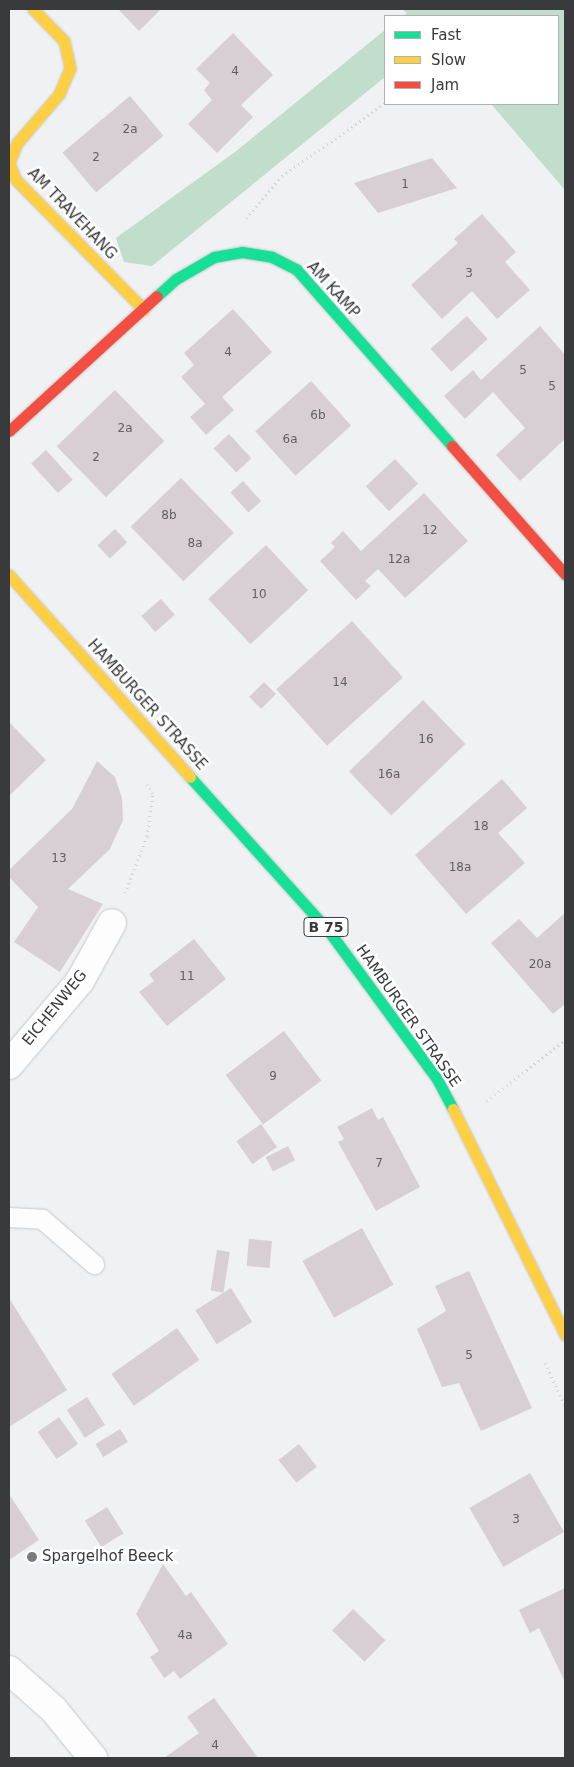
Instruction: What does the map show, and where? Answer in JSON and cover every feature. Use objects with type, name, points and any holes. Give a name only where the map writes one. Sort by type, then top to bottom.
[{"type":"street","name":"AM TRAVEHANG","points":[[33,9],[64,41],[70,68],[59,94],[17,143],[9,163],[16,180],[144,310]]},
{"type":"street","name":"AM KAMP","points":[[9,432],[176,279],[214,257],[242,252],[272,257],[297,270],[565,574]]},
{"type":"street","name":"HAMBURGER STRASSE","points":[[9,575],[328,930],[380,999],[437,1079],[460,1120],[565,1335]]},
{"type":"street","name":"EICHENWEG","points":[[9,1064],[80,981],[112,924]]},
{"type":"street","points":[[9,1670],[54,1710],[92,1758]]},
{"type":"lane","points":[[9,1217],[42,1218],[94,1264]]},
{"type":"path","points":[[214,257],[282,176],[384,104]]},
{"type":"path","points":[[112,924],[147,836],[153,793],[142,776]]},
{"type":"path","points":[[498,1092],[565,1040]]},
{"type":"path","points":[[542,1356],[565,1406]]},
{"type":"green space","points":[[402,9],[565,9],[565,190],[492,105],[559,105],[559,15],[404,15],[407,13]]},
{"type":"green space","points":[[384,31],[384,78],[152,266],[124,262],[116,238],[235,152]]},
{"type":"building","points":[[118,9],[161,9],[139,31]]},
{"type":"building","points":[[233,33],[273,75],[241,105],[253,117],[217,153],[188,124],[212,100],[204,90],[210,83],[196,69]]},
{"type":"building","points":[[130,96],[163,136],[96,192],[63,153]]},
{"type":"building","points":[[432,158],[457,188],[378,213],[354,183]]},
{"type":"building","points":[[482,214],[516,252],[505,262],[530,290],[497,319],[472,291],[442,319],[411,285],[458,243],[454,239]]},
{"type":"building","points":[[233,309],[272,352],[222,397],[234,410],[206,435],[190,417],[205,404],[181,377],[194,365],[184,353]]},
{"type":"building","points":[[467,316],[488,339],[451,372],[431,349]]},
{"type":"building","points":[[540,326],[565,355],[565,439],[520,481],[496,455],[525,428],[493,392],[465,419],[444,396],[473,370],[481,380]]},
{"type":"building","points":[[311,381],[351,426],[295,476],[255,431]]},
{"type":"building","points":[[115,390],[164,441],[106,497],[57,446]]},
{"type":"building","points":[[229,434],[252,458],[236,472],[214,448]]},
{"type":"building","points":[[46,450],[73,480],[58,493],[31,463]]},
{"type":"building","points":[[395,459],[418,484],[389,511],[366,486]]},
{"type":"building","points":[[181,478],[234,533],[183,581],[131,527]]},
{"type":"building","points":[[243,481],[261,501],[248,512],[230,492]]},
{"type":"building","points":[[424,493],[468,541],[405,598],[378,569],[365,581],[371,586],[356,600],[320,561],[335,547],[331,543],[343,531],[361,551]]},
{"type":"building","points":[[115,529],[127,542],[110,559],[97,545]]},
{"type":"building","points":[[266,545],[308,590],[251,644],[208,599]]},
{"type":"building","points":[[161,599],[175,615],[155,632],[141,616]]},
{"type":"building","points":[[352,621],[403,677],[327,746],[276,689]]},
{"type":"building","points":[[264,682],[276,694],[261,709],[249,697]]},
{"type":"building","points":[[423,700],[465,744],[391,815],[349,772]]},
{"type":"building","points":[[9,722],[46,760],[9,796]]},
{"type":"building","points":[[97,761],[115,777],[122,798],[123,820],[110,849],[68,889],[103,904],[60,972],[14,942],[38,907],[9,877],[9,870],[72,809]]},
{"type":"building","points":[[502,779],[527,808],[498,833],[525,863],[466,914],[415,855]]},
{"type":"building","points":[[565,913],[565,1004],[553,1014],[491,943],[519,919],[537,938]]},
{"type":"building","points":[[194,939],[226,979],[167,1026],[139,992],[154,981],[149,974]]},
{"type":"building","points":[[284,1031],[321,1081],[263,1124],[226,1075]]},
{"type":"building","points":[[372,1108],[378,1120],[383,1117],[420,1187],[376,1211],[338,1142],[344,1139],[337,1127]]},
{"type":"building","points":[[261,1124],[277,1147],[252,1164],[236,1141]]},
{"type":"building","points":[[288,1146],[295,1160],[273,1172],[266,1157]]},
{"type":"building","points":[[362,1228],[394,1285],[334,1318],[303,1261]]},
{"type":"building","points":[[249,1239],[272,1241],[270,1268],[247,1266]]},
{"type":"building","points":[[217,1250],[230,1252],[223,1293],[211,1290]]},
{"type":"building","points":[[469,1271],[532,1408],[481,1431],[459,1383],[442,1387],[417,1329],[446,1311],[435,1286]]},
{"type":"building","points":[[231,1288],[252,1322],[217,1344],[195,1310]]},
{"type":"building","points":[[9,1298],[67,1390],[9,1427]]},
{"type":"building","points":[[177,1328],[199,1360],[134,1406],[111,1374]]},
{"type":"building","points":[[87,1397],[105,1425],[85,1438],[67,1410]]},
{"type":"building","points":[[59,1417],[78,1444],[57,1459],[38,1432]]},
{"type":"building","points":[[120,1429],[128,1442],[103,1457],[95,1444]]},
{"type":"building","points":[[299,1444],[317,1467],[296,1483],[279,1460]]},
{"type":"building","points":[[530,1473],[564,1532],[503,1567],[469,1508]]},
{"type":"building","points":[[9,1494],[39,1540],[9,1560]]},
{"type":"building","points":[[107,1507],[123,1533],[101,1547],[85,1521]]},
{"type":"building","points":[[163,1564],[186,1596],[191,1592],[228,1644],[180,1679],[174,1671],[164,1678],[150,1657],[159,1651],[136,1614]]},
{"type":"building","points":[[565,1588],[565,1682],[539,1628],[530,1633],[519,1610]]},
{"type":"building","points":[[353,1609],[385,1640],[365,1662],[332,1631]]},
{"type":"building","points":[[214,1698],[258,1758],[164,1758],[199,1733],[187,1717]]},
{"type":"traffic: fast","points":[[157,296],[176,279],[214,257],[242,252],[272,257],[297,270],[452,446]]},
{"type":"traffic: fast","points":[[190,777],[328,930],[437,1079],[453,1109]]},
{"type":"traffic: slow","points":[[33,9],[64,41],[70,68],[59,94],[17,143],[9,163],[16,180],[144,310]]},
{"type":"traffic: slow","points":[[9,575],[190,777]]},
{"type":"traffic: slow","points":[[453,1109],[565,1335]]},
{"type":"traffic: jam","points":[[9,431],[157,296]]},
{"type":"traffic: jam","points":[[452,446],[565,574]]},
{"type":"place","name":"Spargelhof Beeck","points":[[32,1557]]}]
